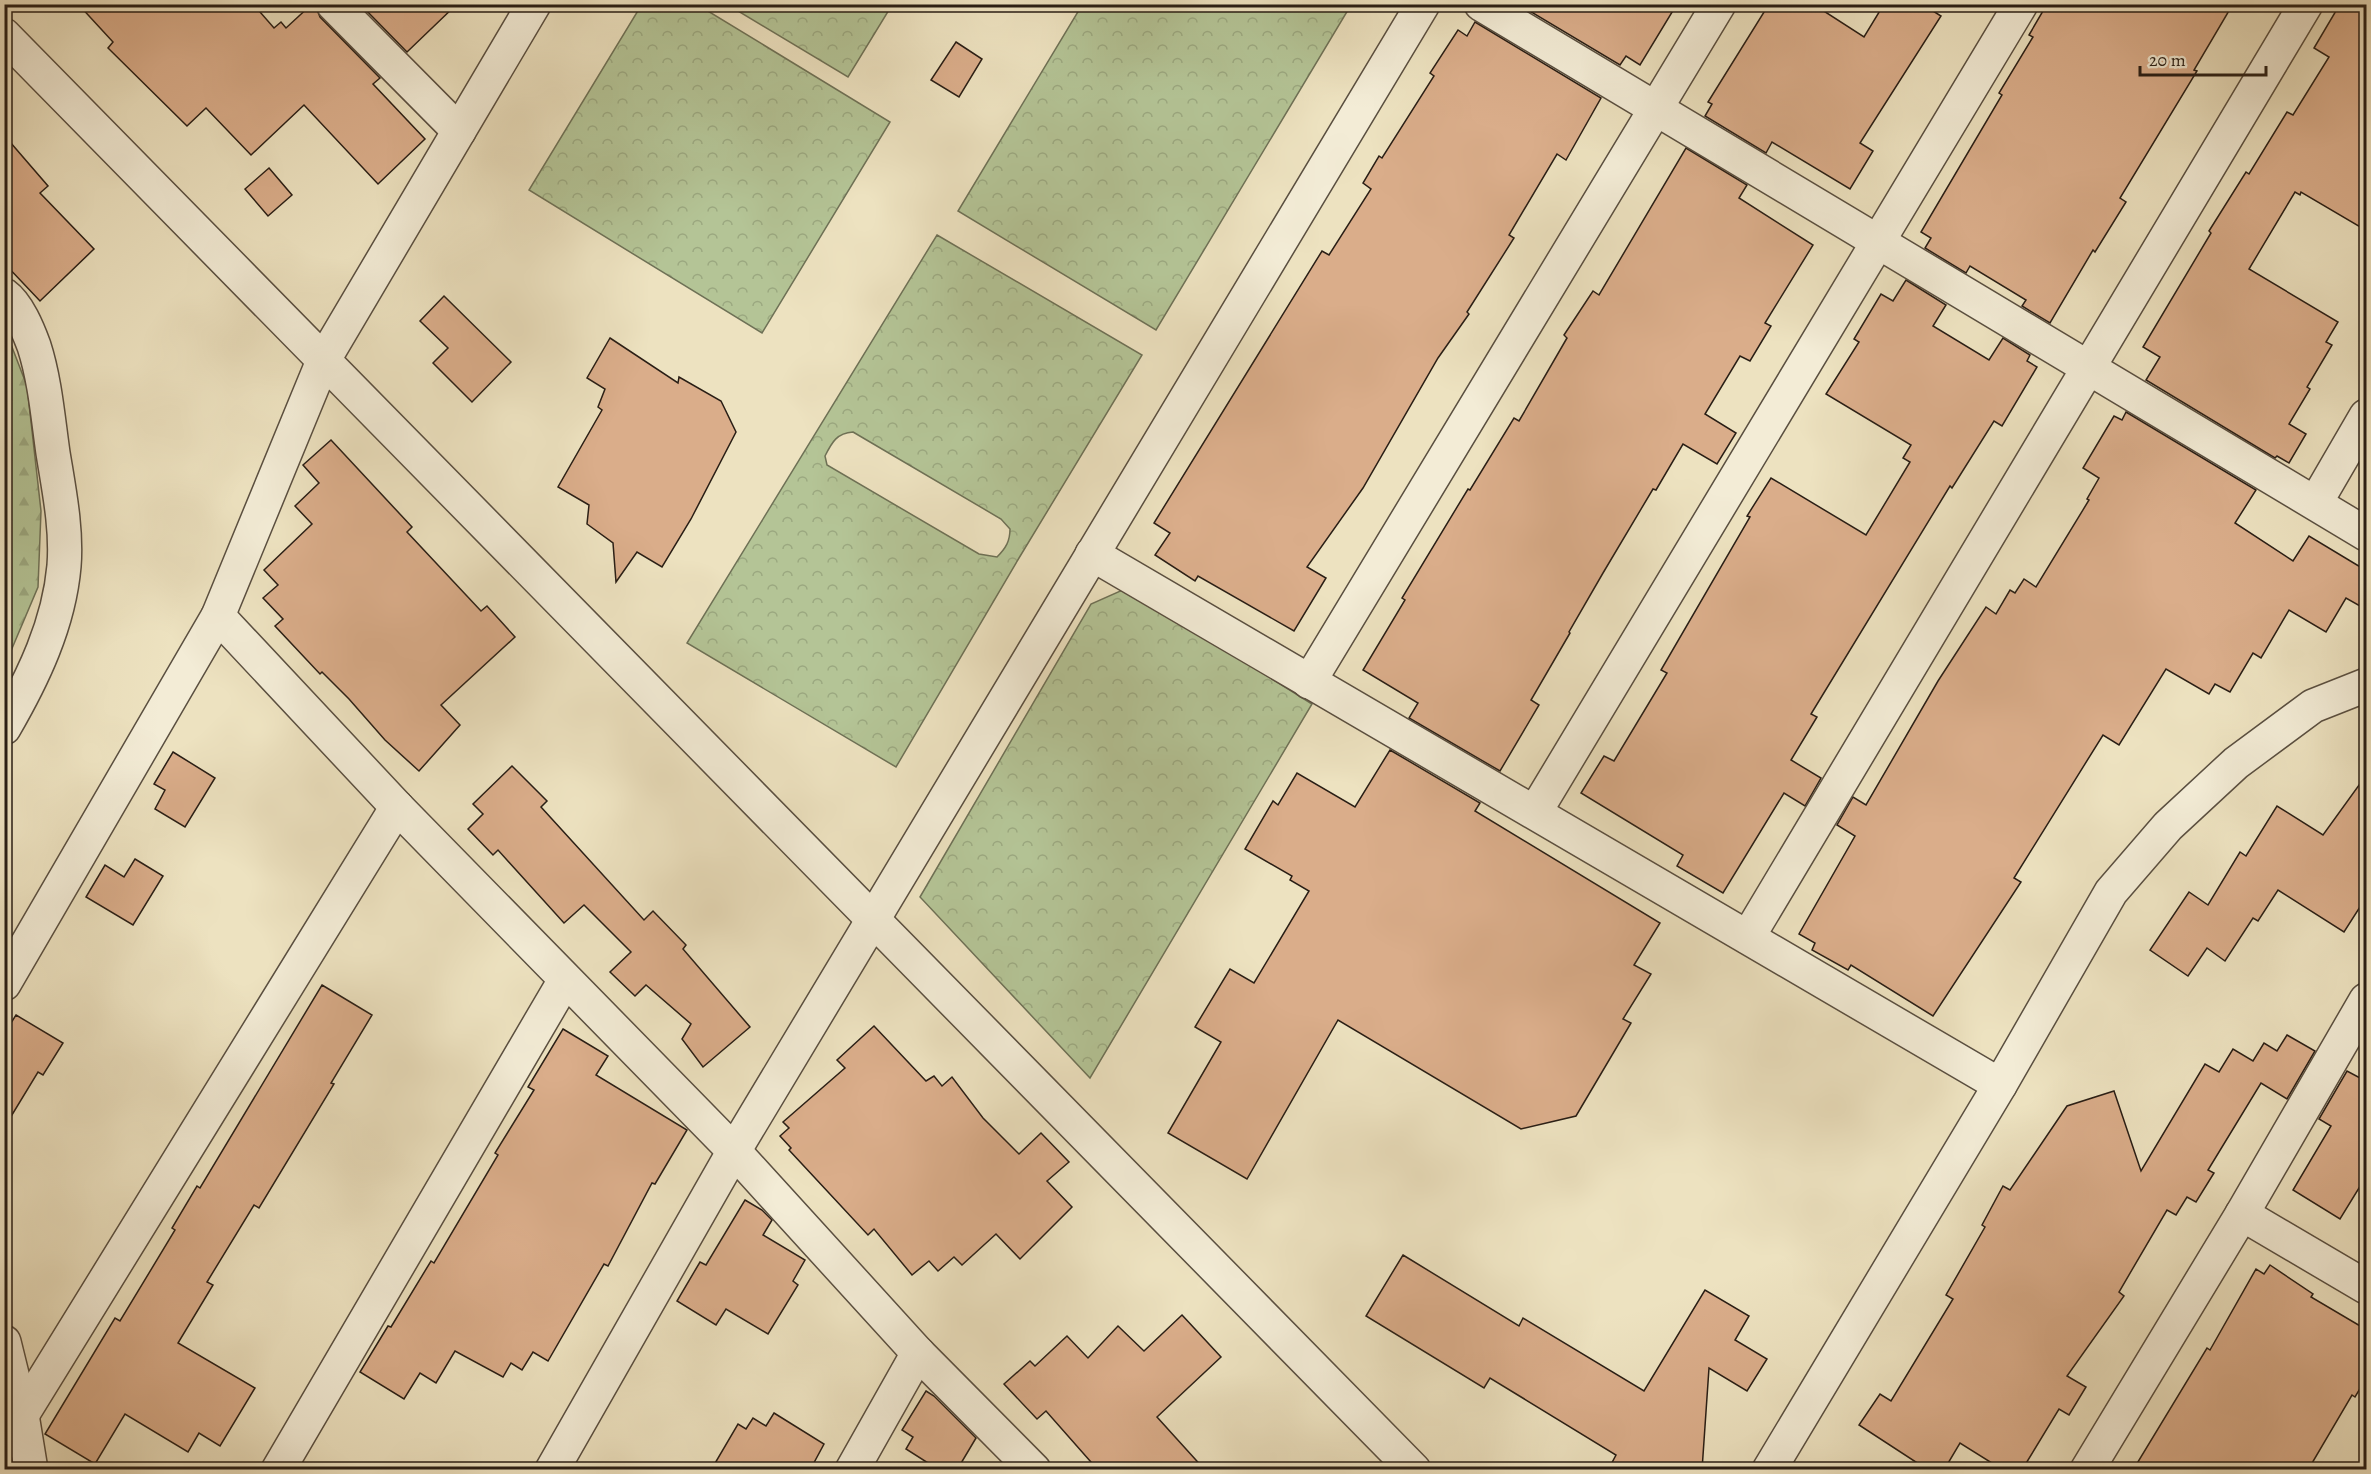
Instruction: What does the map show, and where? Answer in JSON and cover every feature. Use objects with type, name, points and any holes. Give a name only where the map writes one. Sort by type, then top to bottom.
[{"type":"street","points":[[333,4],[459,132]]},
{"type":"street","points":[[4,984],[218,616],[322,361],[534,4]]},
{"type":"street","points":[[552,1470],[734,1151],[1422,4]]},
{"type":"street","points":[[1481,4],[2367,534]]},
{"type":"street","points":[[1309,682],[1719,4]]},
{"type":"street","points":[[1535,812],[2020,4]]},
{"type":"street","points":[[1748,937],[2306,4]]},
{"type":"street","points":[[4,35],[1414,1470]]},
{"type":"street","points":[[4,295],[12,301],[33,346],[46,399],[64,526],[64,567],[56,608],[41,656],[4,728]]},
{"type":"street","points":[[2316,502],[2367,416]]},
{"type":"street","points":[[1092,554],[2000,1085]]},
{"type":"street","points":[[218,616],[397,807],[734,1151],[918,1353],[1034,1470]]},
{"type":"street","points":[[1769,1470],[2000,1085],[2111,892],[2168,826],[2236,763],[2313,706],[2367,685]]},
{"type":"street","points":[[22,1415],[397,807]]},
{"type":"street","points":[[278,1470],[565,980]]},
{"type":"street","points":[[2087,1470],[2242,1214],[2367,1000]]},
{"type":"street","points":[[2242,1214],[2367,1287]]},
{"type":"street","points":[[4,1342],[22,1415],[31,1470]]},
{"type":"street","points":[[852,1470],[918,1353]]},
{"type":"green space","points":[[642,4],[698,5],[890,122],[762,333],[529,190]]},
{"type":"green space","points":[[728,5],[892,5],[848,77]]},
{"type":"green space","points":[[1082,5],[1351,5],[1156,330],[958,211]]},
{"type":"green space","points":[[937,235],[1142,355],[896,767],[687,643]],"holes":[[[853,432],[1001,519],[1010,529],[1005,547],[997,557],[979,554],[827,465],[825,456],[836,439],[843,434]]]},
{"type":"green space","points":[[5,329],[27,386],[41,511],[38,587],[5,665]]},
{"type":"green space","points":[[1127,588],[1312,704],[1090,1078],[920,897],[1091,604]]},
{"type":"building","points":[[78,4],[253,4],[274,28],[281,22],[286,28],[312,4],[315,4],[320,17],[380,78],[373,84],[425,139],[378,184],[304,105],[251,155],[206,108],[187,126],[108,48],[113,42]]},
{"type":"building","points":[[360,4],[457,4],[407,52]]},
{"type":"building","points":[[1518,4],[1677,4],[1640,65],[1626,56],[1620,65]]},
{"type":"building","points":[[1769,4],[1813,4],[1864,37],[1884,4],[1922,4],[1941,16],[1860,143],[1873,151],[1850,189],[1772,142],[1766,153],[1705,116],[1712,104],[1708,102]]},
{"type":"building","points":[[2047,4],[2233,4],[2194,70],[2197,71],[2120,198],[2126,202],[2095,252],[2093,250],[2050,323],[2022,306],[2026,300],[1970,266],[1966,273],[1925,248],[1931,238],[1921,232],[2002,95],[1999,93],[2033,37],[2029,35]]},
{"type":"building","points":[[2340,4],[2367,4],[2367,231],[2301,192],[2300,195],[2295,192],[2249,269],[2338,322],[2326,342],[2332,345],[2307,387],[2310,389],[2289,424],[2306,434],[2289,463],[2277,456],[2275,458],[2146,380],[2160,357],[2143,347],[2211,233],[2209,231],[2246,172],[2249,174],[2287,112],[2293,115],[2329,57],[2314,48]]},
{"type":"building","points":[[1475,22],[1601,98],[1566,160],[1557,154],[1509,235],[1514,238],[1467,312],[1469,314],[1438,358],[1363,488],[1307,567],[1326,578],[1294,631],[1198,576],[1195,581],[1155,555],[1170,533],[1154,523],[1322,251],[1329,255],[1371,189],[1363,183],[1379,156],[1382,158],[1434,76],[1430,73],[1458,30],[1467,36]]},
{"type":"building","points":[[956,42],[982,59],[959,97],[931,80]]},
{"type":"building","points":[[4,135],[48,186],[40,193],[94,249],[40,301],[4,263]]},
{"type":"building","points":[[1686,148],[1747,185],[1739,198],[1813,245],[1765,323],[1771,326],[1750,361],[1740,356],[1705,414],[1736,433],[1717,464],[1683,444],[1656,490],[1653,489],[1569,632],[1531,700],[1539,705],[1500,771],[1409,718],[1418,703],[1363,670],[1405,600],[1402,598],[1468,489],[1470,490],[1514,418],[1519,421],[1567,338],[1564,335],[1593,291],[1599,295]]},
{"type":"building","points":[[269,168],[292,195],[268,216],[245,189]]},
{"type":"building","points":[[1906,280],[1946,305],[1933,326],[1989,360],[2003,338],[2030,355],[2027,361],[2037,367],[2002,426],[1994,421],[1952,488],[1950,486],[1811,714],[1817,717],[1791,760],[1821,778],[1805,806],[1784,793],[1723,893],[1677,866],[1683,855],[1581,793],[1604,756],[1614,761],[1667,673],[1661,670],[1750,517],[1747,516],[1771,478],[1866,535],[1910,462],[1903,458],[1911,445],[1826,394],[1859,342],[1854,339],[1881,294],[1893,301]]},
{"type":"building","points":[[444,296],[511,362],[472,402],[433,363],[448,348],[420,321]]},
{"type":"building","points":[[610,338],[678,383],[679,377],[721,401],[736,432],[691,519],[662,567],[637,552],[616,582],[613,543],[587,524],[589,505],[558,487],[602,410],[598,407],[605,389],[587,378]]},
{"type":"building","points":[[2126,412],[2256,490],[2235,523],[2293,561],[2309,536],[2367,571],[2367,610],[2346,598],[2326,632],[2289,610],[2261,658],[2253,653],[2230,692],[2215,684],[2209,694],[2166,669],[2119,745],[2103,735],[2014,878],[2021,882],[1933,1016],[1851,965],[1848,970],[1812,950],[1815,943],[1799,934],[1855,836],[1837,825],[1853,797],[1866,805],[1938,681],[1986,607],[1996,614],[2010,590],[2015,593],[2024,579],[2036,587],[2089,500],[2087,499],[2099,478],[2083,468],[2114,416],[2122,420]]},
{"type":"building","points":[[331,440],[412,527],[407,532],[481,611],[487,606],[515,637],[441,705],[460,725],[419,771],[385,740],[349,699],[322,672],[320,674],[275,626],[283,619],[263,598],[278,585],[264,570],[312,524],[295,506],[319,483],[303,465]]},
{"type":"building","points":[[1390,750],[1480,803],[1475,811],[1660,923],[1634,965],[1651,974],[1623,1019],[1631,1023],[1576,1116],[1521,1129],[1338,1020],[1247,1179],[1168,1133],[1221,1042],[1195,1027],[1230,969],[1254,983],[1309,891],[1290,880],[1292,876],[1245,849],[1273,801],[1278,805],[1297,773],[1355,807]]},
{"type":"building","points":[[173,752],[215,778],[185,827],[155,809],[165,790],[154,784]]},
{"type":"building","points":[[512,766],[547,801],[541,807],[644,920],[653,911],[686,945],[683,949],[750,1027],[703,1067],[682,1039],[691,1024],[646,985],[635,996],[610,972],[631,952],[584,905],[564,923],[498,850],[493,855],[468,829],[483,814],[473,804]]},
{"type":"building","points":[[2367,774],[2367,896],[2344,932],[2278,890],[2258,921],[2253,918],[2225,961],[2207,948],[2188,976],[2150,950],[2189,892],[2208,905],[2240,852],[2246,856],[2277,806],[2323,835]]},
{"type":"building","points":[[135,859],[163,876],[133,925],[86,897],[105,865],[124,877]]},
{"type":"building","points":[[322,985],[372,1015],[331,1083],[334,1084],[259,1208],[254,1205],[207,1282],[213,1285],[178,1343],[255,1388],[220,1446],[199,1433],[188,1452],[125,1414],[95,1464],[45,1434],[115,1318],[120,1321],[175,1230],[172,1228],[197,1186],[200,1188]]},
{"type":"building","points":[[16,1015],[63,1043],[43,1075],[38,1072],[4,1128],[4,1034]]},
{"type":"building","points":[[874,1026],[926,1081],[934,1076],[942,1086],[952,1077],[983,1118],[1019,1154],[1041,1133],[1069,1162],[1047,1181],[1072,1207],[1020,1259],[996,1234],[962,1265],[954,1257],[938,1271],[929,1261],[912,1275],[874,1229],[868,1235],[789,1150],[791,1148],[780,1136],[789,1128],[783,1122],[845,1068],[837,1060]]},
{"type":"building","points":[[563,1029],[608,1056],[596,1075],[687,1130],[655,1184],[652,1183],[608,1266],[604,1264],[548,1361],[533,1352],[522,1370],[511,1363],[503,1377],[455,1351],[436,1383],[420,1373],[404,1399],[360,1372],[388,1326],[391,1327],[431,1261],[434,1263],[498,1155],[495,1153],[534,1090],[528,1087]]},
{"type":"building","points":[[2287,1035],[2315,1051],[2287,1099],[2261,1083],[2208,1170],[2214,1173],[2196,1202],[2187,1197],[2176,1215],[2167,1210],[2119,1292],[2124,1296],[2067,1376],[2086,1387],[2069,1415],[2059,1409],[2022,1470],[2003,1470],[1960,1443],[1944,1470],[1928,1470],[1859,1425],[1880,1394],[1891,1401],[1953,1299],[1946,1295],[1985,1227],[1982,1225],[2003,1186],[2010,1190],[2067,1106],[2114,1091],[2141,1171],[2205,1064],[2219,1072],[2233,1049],[2253,1061],[2264,1043],[2277,1051]]},
{"type":"building","points":[[2367,1067],[2367,1175],[2340,1219],[2293,1190],[2331,1126],[2319,1119],[2347,1071],[2360,1078]]},
{"type":"building","points":[[745,1200],[762,1210],[772,1220],[763,1235],[805,1260],[793,1281],[798,1285],[768,1334],[726,1309],[716,1325],[677,1301],[700,1262],[706,1265]]},
{"type":"building","points":[[1403,1255],[1519,1326],[1523,1318],[1644,1391],[1705,1290],[1749,1316],[1735,1340],[1767,1359],[1747,1391],[1709,1368],[1702,1470],[1608,1470],[1616,1455],[1490,1378],[1484,1388],[1366,1316]]},
{"type":"building","points":[[2270,1265],[2313,1294],[2311,1297],[2367,1330],[2367,1377],[2355,1397],[2352,1395],[2308,1470],[2133,1470],[2207,1348],[2210,1350],[2256,1269],[2264,1274]]},
{"type":"building","points":[[1182,1315],[1221,1357],[1157,1417],[1205,1470],[1098,1470],[1046,1411],[1037,1419],[1004,1384],[1030,1361],[1035,1366],[1067,1336],[1088,1358],[1118,1326],[1144,1351]]},
{"type":"building","points":[[926,1391],[934,1396],[976,1438],[957,1470],[939,1470],[906,1449],[913,1437],[902,1430]]},
{"type":"building","points":[[774,1413],[824,1444],[810,1470],[711,1470],[738,1424],[746,1429],[753,1418],[766,1426]]}]
